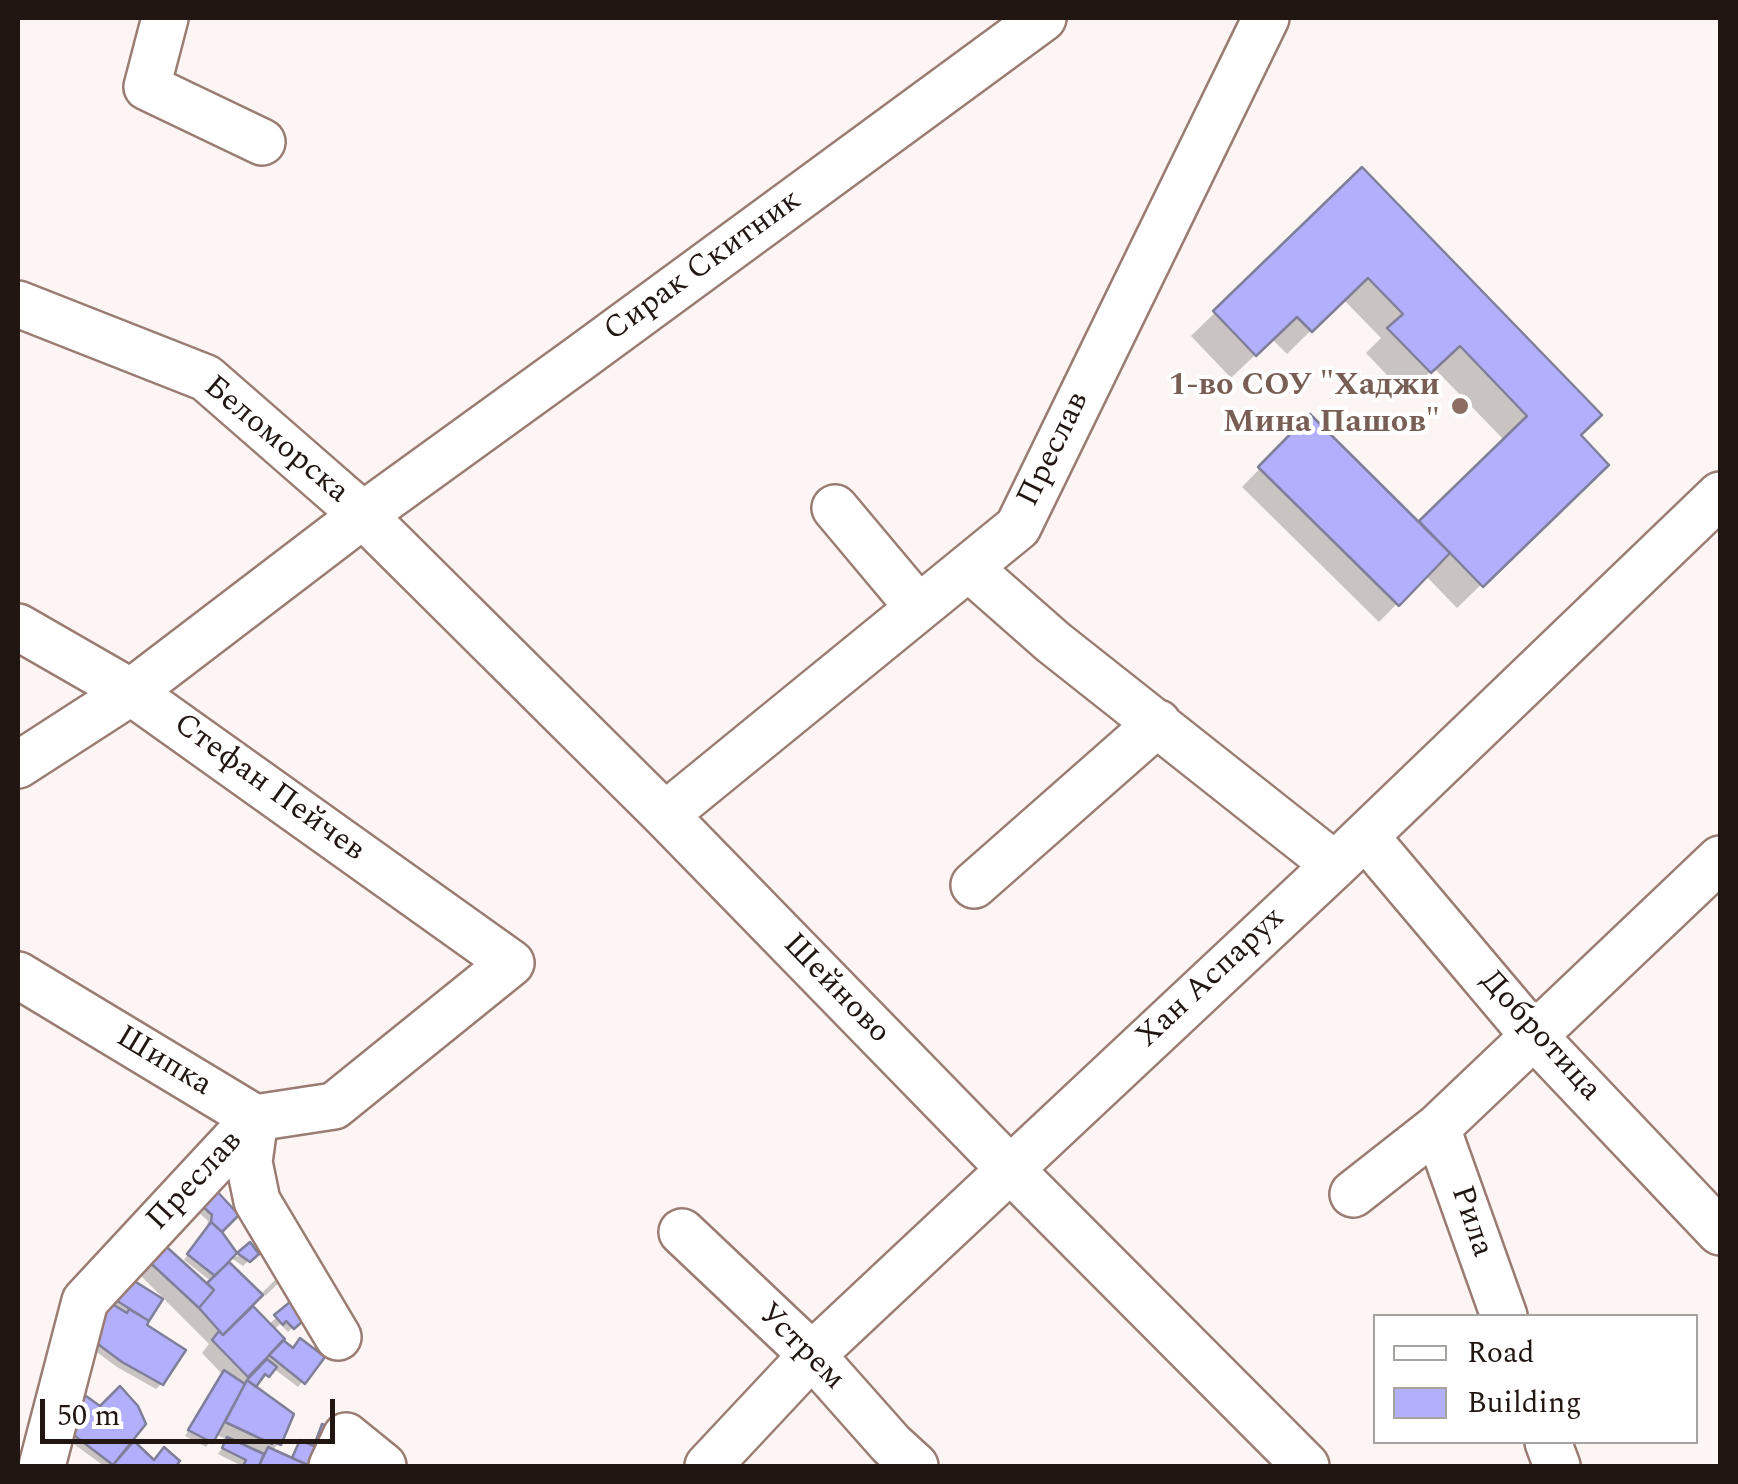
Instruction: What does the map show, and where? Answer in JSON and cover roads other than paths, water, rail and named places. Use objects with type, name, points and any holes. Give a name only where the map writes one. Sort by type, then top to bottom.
[{"type":"street","points":[[164,18],[147,87],[262,142]]},
{"type":"street","name":"Сирак Скитник","points":[[18,765],[132,692],[364,515],[1043,18]]},
{"type":"street","name":"Преслав","points":[[665,815],[1018,527],[1266,18]]},
{"type":"street","name":"Беломорска","points":[[18,304],[206,378],[364,515]]},
{"type":"street","name":"Хан Аспарух","points":[[708,1466],[812,1355],[1720,496]]},
{"type":"street","points":[[835,508],[918,607]]},
{"type":"street","name":"Шейново","points":[[364,515],[1306,1466]]},
{"type":"street","name":"Добротица","points":[[969,568],[1053,642],[1158,722],[1350,850],[1534,1035],[1720,1232]]},
{"type":"street","name":"Стефан Пейчев","points":[[18,627],[132,692],[510,963]]},
{"type":"street","points":[[974,885],[1158,722]]},
{"type":"street","points":[[1352,1194],[1437,1128],[1720,859]]},
{"type":"street","name":"Преслав","points":[[42,1466],[85,1301],[255,1118],[334,1106],[510,963]]},
{"type":"street","name":"Шипка","points":[[18,975],[255,1118]]},
{"type":"street","points":[[255,1118],[248,1162],[257,1201],[338,1337]]},
{"type":"street","name":"Рила","points":[[1437,1128],[1503,1314]]},
{"type":"street","name":"Устрем","points":[[682,1232],[812,1355],[899,1459]]},
{"type":"street","points":[[339,1451],[383,1466]]},
{"type":"place","name":"1-во СОУ \"Хаджи Мина Пашов\"","points":[[1460,406]]}]
